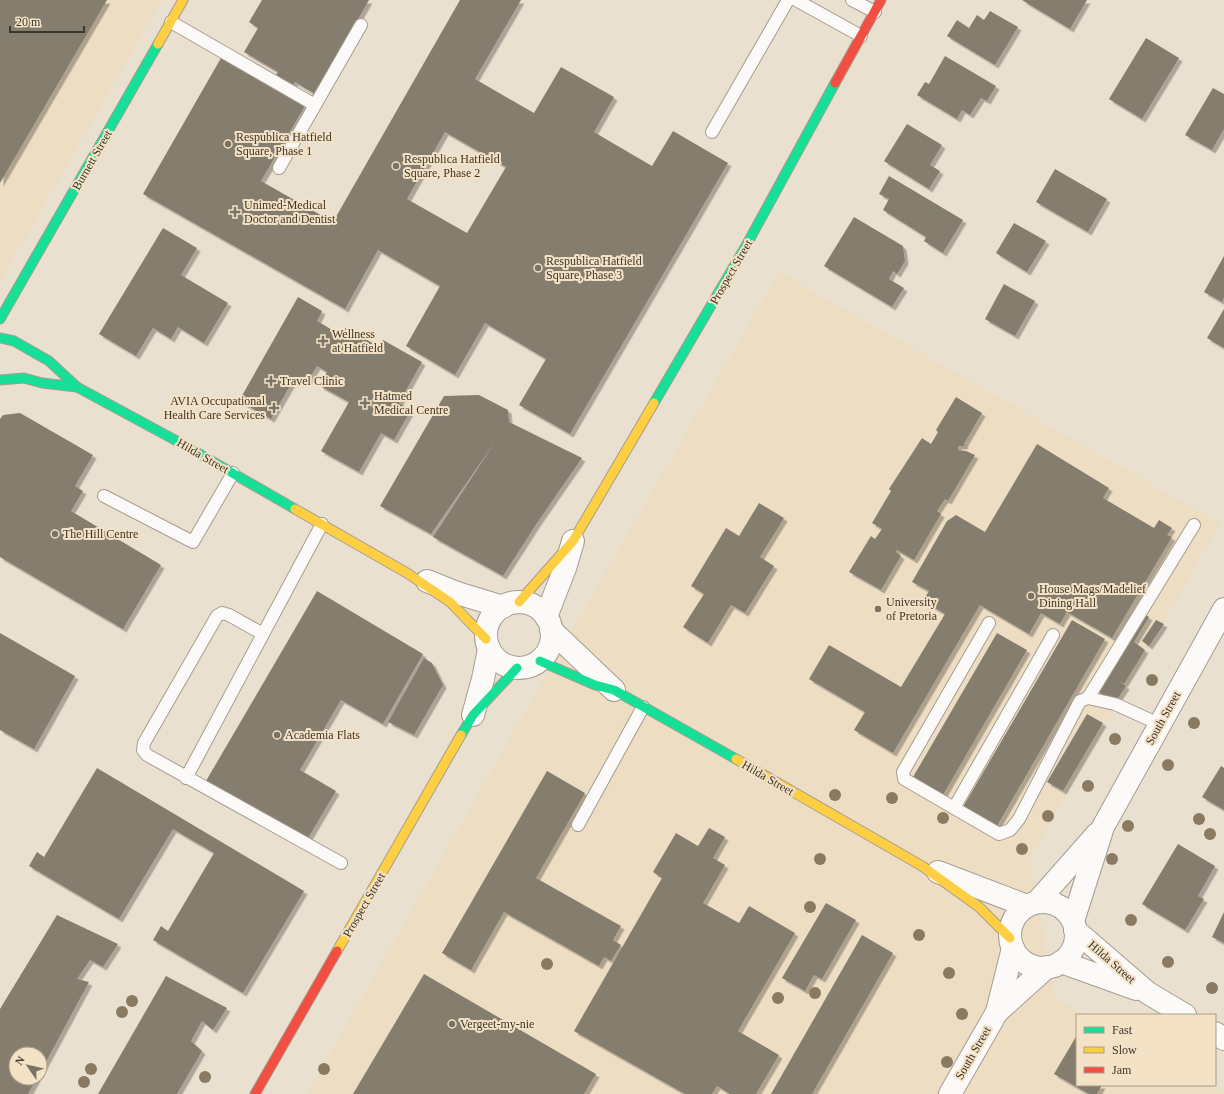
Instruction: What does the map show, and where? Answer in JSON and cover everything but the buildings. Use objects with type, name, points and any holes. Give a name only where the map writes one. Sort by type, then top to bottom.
[{"type":"street","name":"Burnett Street","points":[[0,319],[183,0]]},
{"type":"street","name":"Prospect Street","points":[[511,605],[573,541],[747,244],[881,0]]},
{"type":"street","name":"Hilda Street","points":[[0,338],[14,341],[49,361],[77,386],[175,440],[407,573],[450,602],[487,644]]},
{"type":"street","points":[[0,380],[24,378],[42,383],[77,386]]},
{"type":"street","name":"Prospect Street","points":[[549,624],[573,541]]},
{"type":"street","name":"Hilda Street","points":[[407,573],[457,593],[511,605]]},
{"type":"street","points":[[511,605],[535,606],[549,624],[552,639],[546,655],[540,661],[525,668],[508,667],[500,662],[494,656],[487,644],[487,629],[490,620],[495,612],[511,605]]},
{"type":"street","name":"South Street","points":[[1074,926],[1103,827],[1159,724],[1224,610]]},
{"type":"street","name":"Hilda Street","points":[[549,624],[614,690],[922,866],[979,907],[1011,943]]},
{"type":"street","name":"Prospect Street","points":[[473,716],[483,679],[487,644]]},
{"type":"street","name":"Hilda Street","points":[[540,661],[595,685],[614,690]]},
{"type":"street","name":"Prospect Street","points":[[255,1094],[473,716],[517,668]]},
{"type":"street","name":"South Street","points":[[1032,904],[1103,827]]},
{"type":"street","name":"Hilda Street","points":[[922,866],[1032,904]]},
{"type":"street","points":[[1046,902],[1062,908],[1068,914],[1074,926],[1075,939],[1073,948],[1068,956],[1054,965],[1036,967],[1026,964],[1018,957],[1011,943],[1011,929],[1014,920],[1019,912],[1032,904],[1046,902]]},
{"type":"street","name":"Hilda Street","points":[[1074,926],[1148,993],[1183,1014]]},
{"type":"street","name":"South Street","points":[[950,1094],[997,1012],[1011,943]]},
{"type":"street","name":"Hilda Street","points":[[1054,965],[1148,993]]},
{"type":"street","name":"South Street","points":[[997,1012],[1054,965]]},
{"type":"lane","points":[[712,132],[788,0]]},
{"type":"lane","points":[[796,0],[861,36]]},
{"type":"lane","points":[[852,0],[875,12]]},
{"type":"lane","points":[[171,22],[316,105]]},
{"type":"lane","points":[[279,168],[361,25]]},
{"type":"lane","points":[[104,496],[193,542],[233,473]]},
{"type":"lane","points":[[186,778],[322,524]]},
{"type":"lane","points":[[1088,698],[1194,525]]},
{"type":"lane","points":[[263,634],[229,615],[222,614],[217,616],[144,743],[142,750],[147,755],[186,778],[342,863]]},
{"type":"lane","points":[[989,623],[903,772],[904,779],[1000,834],[1010,830],[1019,819],[1080,701],[1088,698],[1115,704],[1159,724]]},
{"type":"lane","points":[[954,808],[1053,635]]},
{"type":"lane","points":[[578,825],[643,707]]},
{"type":"shaded area","points":[[0,0],[162,0],[0,282]]},
{"type":"shaded area","name":"University of Pretoria","points":[[779,272],[1220,523],[1030,858],[1055,998],[1085,1014],[1076,1014],[1076,1086],[1216,1086],[1224,1092],[1224,1094],[307,1094],[534,696]]},
{"type":"traffic: fast","points":[[0,319],[158,44]]},
{"type":"traffic: fast","points":[[654,403],[747,244],[835,83]]},
{"type":"traffic: fast","points":[[0,338],[14,341],[49,361],[77,387],[175,440],[295,509]]},
{"type":"traffic: fast","points":[[0,380],[24,378],[42,383],[77,387]]},
{"type":"traffic: fast","points":[[540,661],[595,685],[614,690],[736,759]]},
{"type":"traffic: fast","points":[[461,735],[473,715],[517,668]]},
{"type":"traffic: slow","points":[[158,44],[183,0]]},
{"type":"traffic: slow","points":[[519,602],[573,541],[654,403]]},
{"type":"traffic: slow","points":[[295,509],[407,573],[450,602],[486,639]]},
{"type":"traffic: slow","points":[[337,951],[461,735]]},
{"type":"traffic: slow","points":[[736,759],[922,866],[979,907],[1010,938]]},
{"type":"traffic: jam","points":[[835,83],[881,0]]},
{"type":"traffic: jam","points":[[255,1094],[337,951]]},
{"type":"place","name":"Respublica Hatfield Square, Phase 1","points":[[228,144]]},
{"type":"place","name":"Respublica Hatfield Square, Phase 2","points":[[396,166]]},
{"type":"place","name":"Unimed-Medical Doctor and Dentist","points":[[235,212]]},
{"type":"place","name":"Respublica Hatfield Square, Phase 3","points":[[538,268]]},
{"type":"place","name":"Wellness at Hatfield","points":[[323,341]]},
{"type":"place","name":"Travel Clinic","points":[[271,381]]},
{"type":"place","name":"Hatmed Medical Centre","points":[[365,403]]},
{"type":"place","name":"AVIA Occupational Health Care Services","points":[[274,408]]},
{"type":"place","name":"The Hill Centre","points":[[55,534]]},
{"type":"place","name":"House Mags/Madelief Dining Hall","points":[[1031,596]]},
{"type":"place","name":"University of Pretoria","points":[[878,609]]},
{"type":"place","name":"Academia Flats","points":[[277,735]]},
{"type":"place","name":"Vergeet-my-nie","points":[[452,1024]]}]
